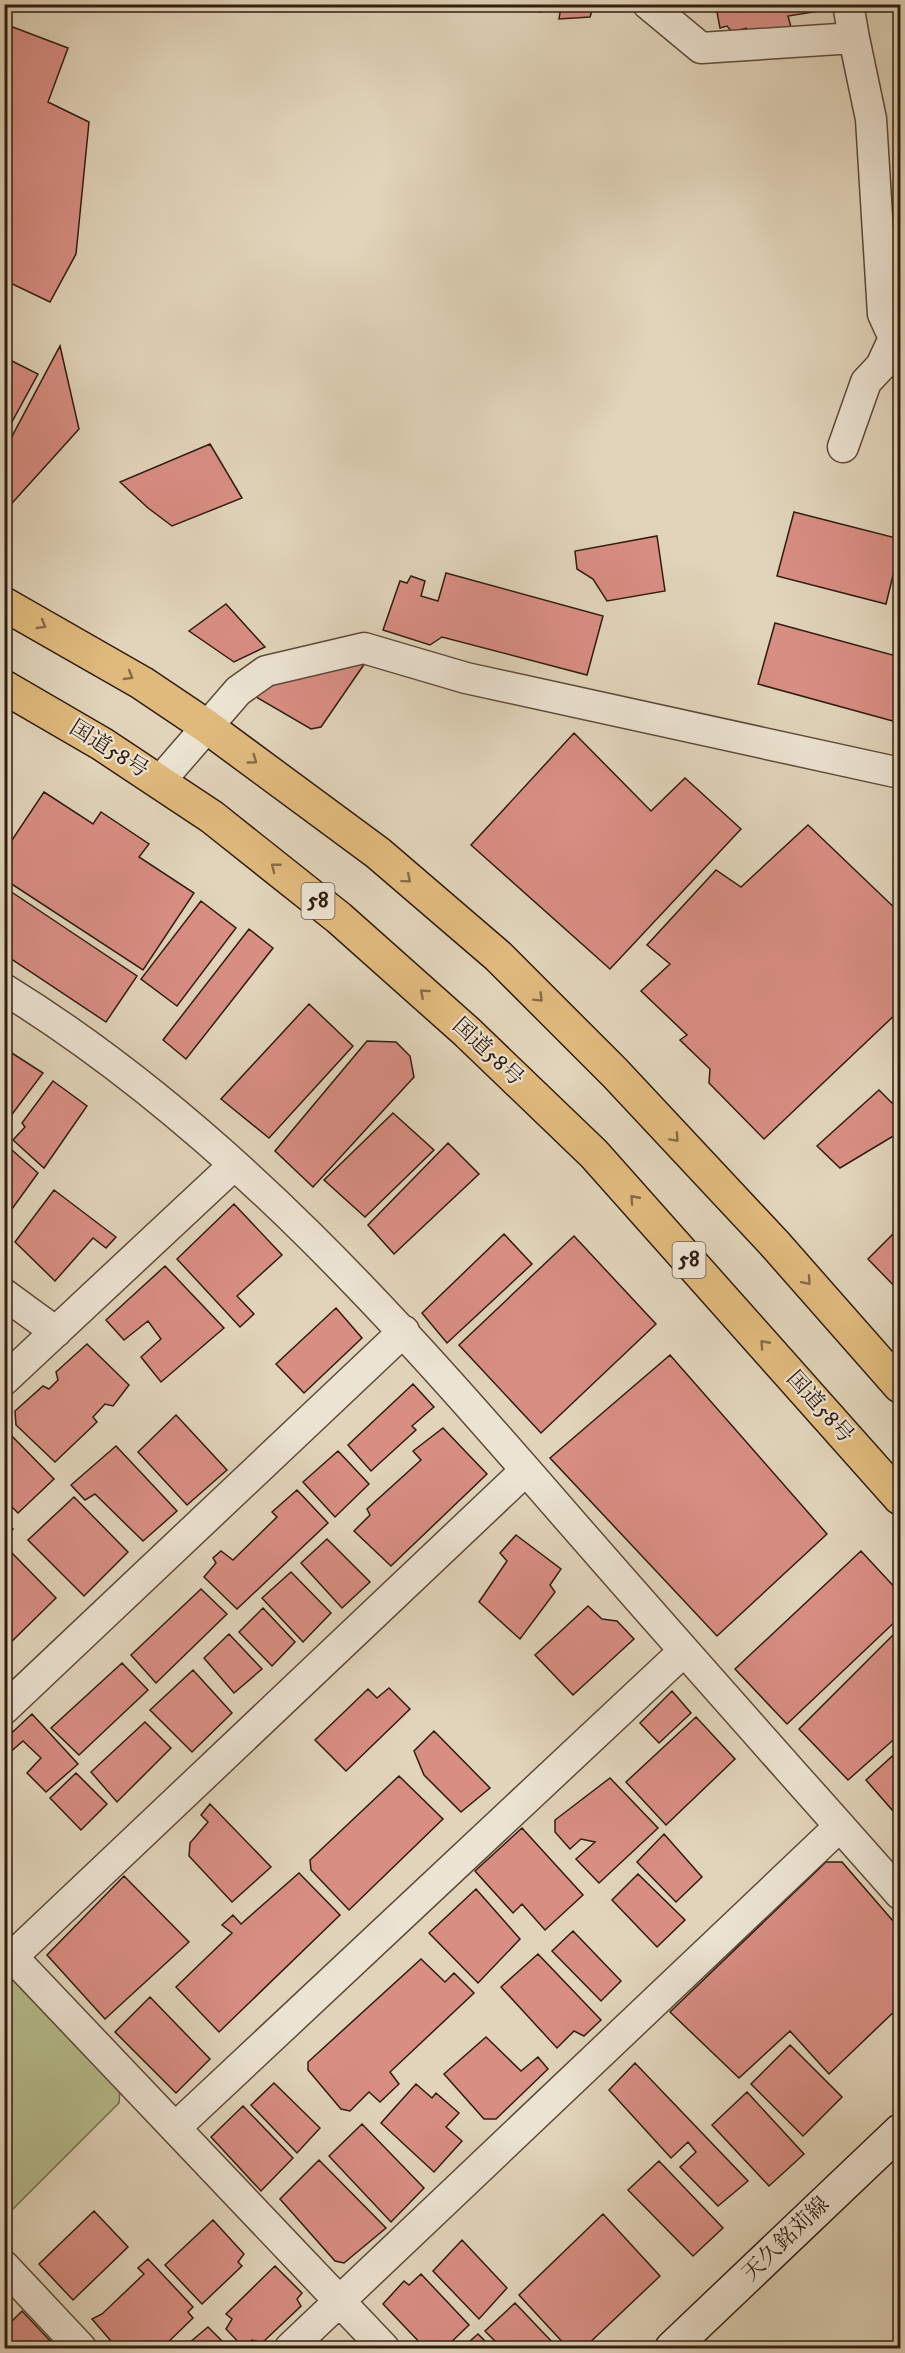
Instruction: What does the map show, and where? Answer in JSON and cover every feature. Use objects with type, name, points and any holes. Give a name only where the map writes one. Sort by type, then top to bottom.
[{"type":"highway","points":[[4,604],[142,683],[206,726],[378,854],[498,956],[615,1073],[750,1218],[900,1386]]},
{"type":"highway","name":"国道58号","points":[[4,687],[160,781],[212,817],[339,918],[542,1101],[602,1163],[900,1498]]},
{"type":"street","points":[[648,4],[701,48],[854,38]]},
{"type":"street","points":[[843,447],[866,382],[881,366],[894,338],[883,314],[871,118],[848,4]]},
{"type":"street","points":[[160,781],[238,691],[266,671],[364,648],[466,678],[900,773]]},
{"type":"street","points":[[4,989],[46,1014],[148,1091],[314,1238],[404,1331],[900,1894]]},
{"type":"street","points":[[4,1380],[234,1165]]},
{"type":"street","points":[[4,1294],[56,1332]]},
{"type":"street","points":[[4,1709],[404,1331]]},
{"type":"street","points":[[384,2349],[9,1952],[526,1470]]},
{"type":"street","points":[[175,2128],[684,1651]]},
{"type":"street","points":[[290,2349],[840,1826]]},
{"type":"street","name":"天久銘苅線","points":[[672,2349],[900,2131]]},
{"type":"street","points":[[9,2279],[81,2349]]},
{"type":"green space","points":[[5,1966],[120,2088],[119,2103],[5,2217]]},
{"type":"building","points":[[537,4],[594,4],[590,17],[559,19],[561,6],[540,12]]},
{"type":"building","points":[[738,4],[824,4],[826,10],[788,16],[791,27],[753,38],[746,28],[732,32],[727,26],[720,28],[717,12]]},
{"type":"building","points":[[10,26],[68,48],[48,102],[89,122],[76,254],[50,302],[4,280],[4,37]]},
{"type":"building","points":[[60,346],[79,429],[4,512],[4,438],[10,440]]},
{"type":"building","points":[[4,357],[38,374],[7,431],[4,429]]},
{"type":"building","points":[[210,444],[242,498],[172,526],[120,482]]},
{"type":"building","points":[[794,512],[900,539],[900,556],[898,555],[886,604],[777,576]]},
{"type":"building","points":[[657,536],[665,591],[607,601],[593,579],[577,569],[575,551]]},
{"type":"building","points":[[446,573],[603,616],[587,675],[442,637],[430,645],[383,630],[400,581],[407,583],[411,576],[425,581],[421,596],[438,601]]},
{"type":"building","points":[[226,604],[265,647],[234,662],[189,631]]},
{"type":"building","points":[[775,623],[900,657],[900,723],[758,684]]},
{"type":"building","points":[[365,663],[321,727],[311,729],[256,697],[259,686]]},
{"type":"building","points":[[574,733],[651,811],[685,778],[741,829],[610,969],[471,845]]},
{"type":"building","points":[[44,792],[93,824],[101,812],[149,844],[139,857],[194,893],[143,970],[4,879],[4,852]]},
{"type":"building","points":[[808,825],[900,913],[900,1010],[764,1139],[709,1083],[710,1069],[680,1040],[687,1035],[641,991],[670,964],[647,945],[716,870],[741,887]]},
{"type":"building","points":[[4,887],[137,976],[106,1022],[4,954]]},
{"type":"building","points":[[201,901],[236,928],[177,1006],[141,979]]},
{"type":"building","points":[[249,929],[273,948],[186,1059],[163,1040]]},
{"type":"building","points":[[309,1004],[353,1046],[269,1138],[221,1099]]},
{"type":"building","points":[[367,1041],[396,1042],[410,1056],[414,1077],[313,1187],[275,1151]]},
{"type":"building","points":[[4,1048],[43,1073],[4,1125]]},
{"type":"building","points":[[53,1081],[87,1106],[44,1168],[13,1140],[25,1127],[22,1123]]},
{"type":"building","points":[[879,1090],[900,1111],[900,1132],[840,1168],[817,1146]]},
{"type":"building","points":[[393,1113],[434,1150],[365,1217],[324,1180]]},
{"type":"building","points":[[4,1143],[38,1173],[4,1220]]},
{"type":"building","points":[[448,1143],[479,1174],[394,1254],[368,1225]]},
{"type":"building","points":[[54,1190],[116,1237],[106,1248],[93,1238],[55,1281],[15,1242]]},
{"type":"building","points":[[234,1204],[282,1255],[237,1296],[254,1314],[240,1327],[177,1259]]},
{"type":"building","points":[[900,1227],[900,1292],[868,1259]]},
{"type":"building","points":[[504,1234],[532,1264],[447,1343],[422,1313]]},
{"type":"building","points":[[574,1236],[656,1324],[541,1433],[459,1345]]},
{"type":"building","points":[[165,1266],[224,1328],[161,1382],[141,1357],[161,1339],[148,1321],[124,1340],[106,1320]]},
{"type":"building","points":[[336,1308],[362,1338],[304,1393],[276,1364]]},
{"type":"building","points":[[87,1344],[129,1385],[113,1406],[105,1404],[93,1417],[97,1422],[55,1462],[16,1425],[15,1411],[43,1386],[49,1389],[58,1380],[56,1372]]},
{"type":"building","points":[[670,1355],[827,1534],[717,1636],[550,1458]]},
{"type":"building","points":[[413,1384],[434,1407],[412,1426],[416,1430],[371,1471],[348,1445]]},
{"type":"building","points":[[176,1415],[227,1470],[187,1505],[138,1452]]},
{"type":"building","points":[[4,1428],[54,1479],[18,1513],[4,1499]]},
{"type":"building","points":[[443,1428],[487,1474],[391,1566],[354,1531],[370,1515],[367,1509],[421,1460],[413,1451]]},
{"type":"building","points":[[116,1446],[177,1511],[143,1541],[95,1494],[85,1500],[71,1485]]},
{"type":"building","points":[[338,1451],[369,1484],[335,1517],[303,1482]]},
{"type":"building","points":[[297,1490],[328,1523],[237,1609],[204,1577],[216,1563],[213,1558],[221,1551],[233,1560],[277,1517],[272,1512]]},
{"type":"building","points":[[74,1497],[128,1552],[84,1596],[28,1540]]},
{"type":"building","points":[[4,1521],[13,1529],[4,1537]]},
{"type":"building","points":[[516,1535],[561,1569],[550,1585],[555,1592],[520,1639],[479,1602],[507,1561],[500,1553]]},
{"type":"building","points":[[327,1539],[370,1582],[342,1608],[301,1563]]},
{"type":"building","points":[[861,1551],[900,1593],[900,1617],[787,1724],[735,1669]]},
{"type":"building","points":[[12,1553],[56,1598],[4,1649],[4,1560]]},
{"type":"building","points":[[291,1572],[331,1613],[303,1642],[262,1598]]},
{"type":"building","points":[[201,1589],[227,1614],[156,1683],[131,1655]]},
{"type":"building","points":[[588,1606],[602,1619],[617,1621],[634,1639],[573,1695],[535,1655]]},
{"type":"building","points":[[263,1608],[295,1642],[272,1666],[239,1632]]},
{"type":"building","points":[[900,1628],[900,1734],[848,1780],[799,1729]]},
{"type":"building","points":[[229,1634],[262,1669],[234,1693],[204,1658]]},
{"type":"building","points":[[122,1663],[148,1690],[79,1755],[51,1728]]},
{"type":"building","points":[[193,1670],[232,1713],[192,1752],[150,1710]]},
{"type":"building","points":[[389,1688],[410,1709],[346,1771],[315,1740],[368,1689],[377,1698]]},
{"type":"building","points":[[672,1691],[691,1713],[659,1743],[640,1723]]},
{"type":"building","points":[[32,1714],[78,1764],[46,1792],[27,1773],[41,1758],[23,1741],[8,1754],[4,1749],[4,1740]]},
{"type":"building","points":[[696,1717],[735,1759],[666,1825],[626,1782]]},
{"type":"building","points":[[145,1722],[171,1748],[117,1802],[91,1772]]},
{"type":"building","points":[[434,1731],[490,1788],[461,1812],[424,1775],[414,1751]]},
{"type":"building","points":[[900,1749],[900,1819],[866,1780]]},
{"type":"building","points":[[76,1773],[107,1804],[81,1830],[50,1798]]},
{"type":"building","points":[[399,1776],[443,1819],[349,1910],[311,1870],[310,1860]]},
{"type":"building","points":[[610,1778],[658,1828],[599,1883],[576,1859],[595,1842],[581,1839],[570,1849],[555,1832],[555,1820]]},
{"type":"building","points":[[210,1804],[271,1867],[232,1902],[189,1856],[190,1843],[208,1822],[201,1815]]},
{"type":"building","points":[[522,1828],[583,1895],[545,1930],[522,1904],[513,1913],[475,1871]]},
{"type":"building","points":[[664,1834],[702,1877],[676,1902],[637,1862]]},
{"type":"building","points":[[826,1862],[842,1862],[900,1929],[900,2006],[829,2074],[790,2031],[739,2078],[670,2012]]},
{"type":"building","points":[[299,1873],[340,1915],[219,2032],[176,1987],[232,1933],[222,1925],[233,1915],[241,1924]]},
{"type":"building","points":[[638,1874],[685,1920],[657,1947],[612,1900]]},
{"type":"building","points":[[124,1876],[189,1942],[105,2019],[47,1955]]},
{"type":"building","points":[[476,1889],[520,1939],[478,1983],[429,1933]]},
{"type":"building","points":[[573,1931],[621,1981],[601,2001],[552,1951]]},
{"type":"building","points":[[538,1954],[601,2020],[584,2036],[574,2031],[557,2048],[501,1987]]},
{"type":"building","points":[[421,1959],[445,1982],[454,1973],[474,1993],[390,2072],[399,2084],[380,2102],[369,2092],[350,2111],[341,2109],[308,2070],[308,2062]]},
{"type":"building","points":[[150,1997],[210,2059],[176,2093],[115,2032]]},
{"type":"building","points":[[486,2037],[521,2071],[538,2057],[548,2069],[496,2119],[484,2119],[444,2074]]},
{"type":"building","points":[[790,2045],[842,2097],[803,2136],[751,2084]]},
{"type":"building","points":[[635,2063],[748,2181],[718,2206],[680,2167],[696,2152],[688,2142],[671,2158],[609,2090]]},
{"type":"building","points":[[274,2083],[320,2128],[297,2153],[251,2105]]},
{"type":"building","points":[[416,2084],[432,2098],[436,2093],[459,2113],[446,2127],[462,2141],[434,2172],[381,2123]]},
{"type":"building","points":[[747,2092],[804,2154],[769,2186],[712,2125]]},
{"type":"building","points":[[243,2106],[293,2158],[261,2191],[211,2137]]},
{"type":"building","points":[[362,2124],[424,2188],[391,2222],[329,2156]]},
{"type":"building","points":[[319,2160],[386,2228],[344,2263],[335,2261],[280,2199]]},
{"type":"building","points":[[659,2161],[723,2228],[693,2256],[628,2190]]},
{"type":"building","points":[[94,2211],[128,2247],[73,2300],[39,2264]]},
{"type":"building","points":[[603,2214],[660,2276],[584,2348],[568,2348],[519,2295]]},
{"type":"building","points":[[213,2220],[244,2254],[238,2262],[242,2266],[202,2304],[165,2265]]},
{"type":"building","points":[[462,2240],[507,2288],[479,2319],[433,2271]]},
{"type":"building","points":[[148,2259],[193,2307],[188,2312],[193,2318],[162,2348],[117,2348],[92,2319],[102,2314],[144,2274],[138,2268]]},
{"type":"building","points":[[275,2266],[302,2293],[297,2299],[301,2306],[262,2343],[252,2340],[244,2348],[226,2329],[232,2319],[226,2314]]},
{"type":"building","points":[[421,2274],[469,2325],[445,2348],[425,2348],[383,2304],[404,2281],[409,2285]]},
{"type":"building","points":[[515,2303],[555,2345],[552,2348],[502,2348],[485,2331]]},
{"type":"building","points":[[22,2311],[57,2348],[11,2348],[4,2341],[4,2329]]},
{"type":"building","points":[[208,2327],[229,2348],[183,2348]]},
{"type":"building","points":[[478,2334],[492,2348],[462,2348]]}]
